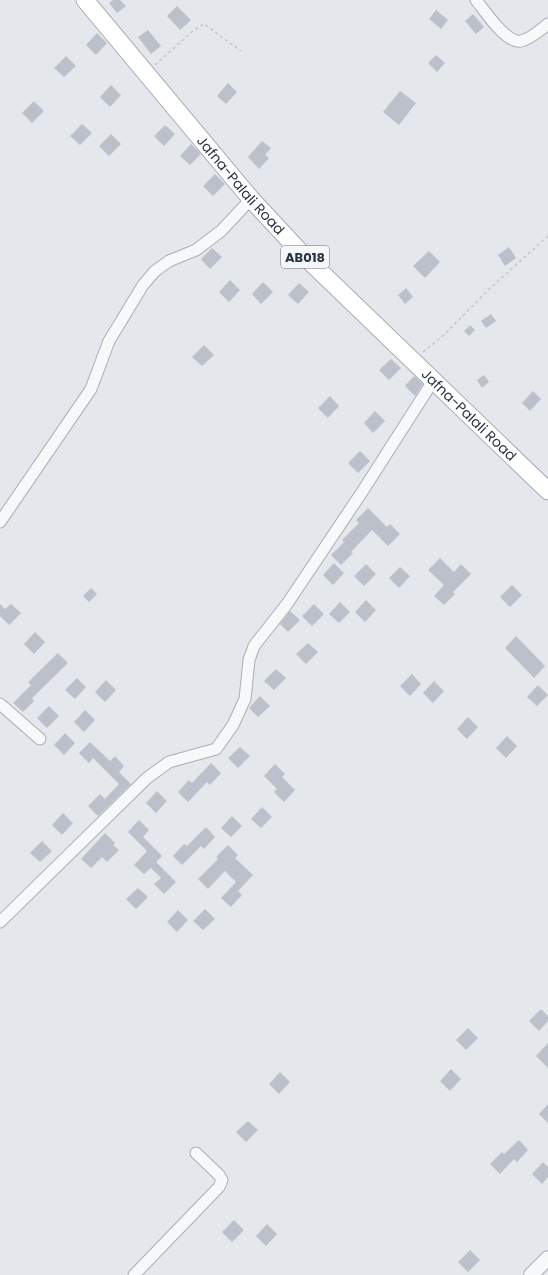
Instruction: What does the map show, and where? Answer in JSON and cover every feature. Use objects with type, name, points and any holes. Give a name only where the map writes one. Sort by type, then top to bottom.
[{"type":"main road","name":"Jafna-Palali Road","points":[[85,0],[251,199],[304,256],[548,491]]},
{"type":"street","points":[[476,0],[499,30],[511,39],[520,41],[531,36],[548,24]]},
{"type":"street","points":[[0,522],[91,389],[109,341],[143,285],[154,271],[169,261],[196,250],[221,231],[251,199]]},
{"type":"street","points":[[0,922],[147,778],[169,762],[216,749],[233,725],[245,699],[248,660],[254,646],[287,604],[362,492],[433,381]]},
{"type":"street","points":[[0,704],[40,739]]},
{"type":"street","points":[[134,1275],[219,1186],[222,1180],[219,1174],[196,1153]]},
{"type":"street","points":[[531,1275],[548,1258]]},
{"type":"path","points":[[146,72],[194,30],[204,24],[241,51]]},
{"type":"path","points":[[412,361],[444,335],[487,291],[548,236]]},
{"type":"building","points":[[113,0],[120,0],[126,6],[117,13],[109,3]]},
{"type":"building","points":[[177,6],[191,20],[180,30],[167,16]]},
{"type":"building","points":[[436,10],[448,20],[441,29],[429,19]]},
{"type":"building","points":[[473,14],[484,27],[476,34],[465,21]]},
{"type":"building","points":[[148,30],[161,46],[151,54],[138,37]]},
{"type":"building","points":[[97,33],[107,43],[96,55],[86,45]]},
{"type":"building","points":[[436,55],[445,63],[437,72],[428,63]]},
{"type":"building","points":[[66,56],[76,66],[64,77],[54,68]]},
{"type":"building","points":[[228,83],[237,92],[226,104],[217,96]]},
{"type":"building","points":[[111,85],[121,95],[110,107],[100,97]]},
{"type":"building","points":[[400,91],[416,103],[399,125],[383,112]]},
{"type":"building","points":[[34,101],[44,111],[32,123],[22,113]]},
{"type":"building","points":[[82,124],[92,133],[80,145],[70,136]]},
{"type":"building","points":[[165,125],[175,134],[164,146],[154,136]]},
{"type":"building","points":[[111,134],[121,144],[109,156],[99,146]]},
{"type":"building","points":[[262,141],[271,148],[265,155],[269,158],[259,169],[248,157]]},
{"type":"building","points":[[191,144],[201,154],[190,165],[180,156]]},
{"type":"building","points":[[215,174],[225,184],[213,196],[203,186]]},
{"type":"building","points":[[509,247],[516,258],[505,266],[498,255]]},
{"type":"building","points":[[212,248],[222,257],[210,269],[201,259]]},
{"type":"building","points":[[429,251],[440,262],[425,278],[413,266]]},
{"type":"building","points":[[230,280],[240,290],[229,302],[219,292]]},
{"type":"building","points":[[263,282],[273,292],[261,304],[252,294]]},
{"type":"building","points":[[299,283],[309,292],[298,304],[288,295]]},
{"type":"building","points":[[406,288],[413,297],[405,304],[398,295]]},
{"type":"building","points":[[491,314],[496,321],[486,328],[481,321]]},
{"type":"building","points":[[470,325],[475,330],[469,336],[464,331]]},
{"type":"building","points":[[204,345],[214,355],[202,366],[192,357]]},
{"type":"building","points":[[391,359],[401,368],[389,380],[379,370]]},
{"type":"building","points":[[484,375],[489,382],[482,388],[477,380]]},
{"type":"building","points":[[414,376],[423,384],[415,396],[405,386]]},
{"type":"building","points":[[533,391],[541,399],[530,411],[522,403]]},
{"type":"building","points":[[330,396],[339,406],[328,418],[318,408]]},
{"type":"building","points":[[375,411],[385,421],[373,433],[364,423]]},
{"type":"building","points":[[360,451],[370,461],[358,473],[348,463]]},
{"type":"building","points":[[368,508],[387,527],[390,524],[400,534],[388,546],[372,530],[341,565],[331,555],[344,542],[342,540],[359,523],[356,520]]},
{"type":"building","points":[[440,558],[454,572],[461,564],[471,574],[453,592],[455,594],[444,605],[434,596],[444,585],[428,570]]},
{"type":"building","points":[[334,563],[344,573],[333,585],[323,575]]},
{"type":"building","points":[[366,564],[376,574],[364,586],[354,576]]},
{"type":"building","points":[[400,567],[410,576],[399,588],[389,578]]},
{"type":"building","points":[[512,585],[522,595],[510,607],[500,597]]},
{"type":"building","points":[[91,588],[97,594],[89,602],[83,596]]},
{"type":"building","points":[[366,600],[376,610],[365,622],[355,612]]},
{"type":"building","points":[[340,602],[350,612],[339,623],[329,614]]},
{"type":"building","points":[[0,604],[5,609],[11,604],[21,613],[9,625],[0,616]]},
{"type":"building","points":[[314,604],[324,614],[312,626],[302,616]]},
{"type":"building","points":[[290,611],[300,620],[288,632],[280,624]]},
{"type":"building","points":[[35,632],[45,642],[34,654],[24,644]]},
{"type":"building","points":[[516,636],[545,666],[534,678],[505,648]]},
{"type":"building","points":[[308,643],[318,652],[306,664],[296,654]]},
{"type":"building","points":[[58,653],[68,663],[32,698],[34,701],[23,712],[13,703],[31,685],[28,682]]},
{"type":"building","points":[[276,669],[286,678],[274,690],[264,681]]},
{"type":"building","points":[[412,674],[421,684],[410,696],[400,686]]},
{"type":"building","points":[[77,678],[86,687],[75,699],[65,690]]},
{"type":"building","points":[[106,680],[116,690],[105,702],[95,692]]},
{"type":"building","points":[[434,681],[444,691],[433,703],[423,693]]},
{"type":"building","points":[[538,685],[548,695],[537,706],[527,697]]},
{"type":"building","points":[[260,696],[270,706],[258,717],[249,708]]},
{"type":"building","points":[[49,706],[59,716],[47,728],[37,718]]},
{"type":"building","points":[[85,710],[95,720],[84,732],[74,722]]},
{"type":"building","points":[[468,717],[478,727],[467,739],[457,729]]},
{"type":"building","points":[[65,733],[75,743],[64,755],[54,745]]},
{"type":"building","points":[[507,736],[517,746],[506,758],[496,748]]},
{"type":"building","points":[[90,742],[110,761],[115,756],[124,766],[119,772],[131,784],[98,816],[88,806],[100,794],[105,799],[119,784],[93,758],[89,763],[79,753]]},
{"type":"building","points":[[240,747],[250,756],[238,768],[228,758]]},
{"type":"building","points":[[211,763],[221,773],[210,785],[207,782],[188,802],[178,792],[189,780],[192,783]]},
{"type":"building","points":[[275,764],[285,774],[282,777],[295,790],[284,802],[274,792],[277,789],[264,776]]},
{"type":"building","points":[[157,791],[167,801],[156,813],[146,803]]},
{"type":"building","points":[[262,807],[272,817],[261,828],[251,819]]},
{"type":"building","points":[[63,813],[73,823],[62,835],[52,825]]},
{"type":"building","points":[[232,816],[242,826],[231,837],[221,828]]},
{"type":"building","points":[[139,820],[149,830],[143,837],[162,856],[156,862],[176,882],[164,894],[154,884],[161,878],[151,868],[144,874],[134,865],[147,851],[128,832]]},
{"type":"building","points":[[206,827],[215,837],[204,849],[201,846],[182,865],[173,856],[184,844],[187,846]]},
{"type":"building","points":[[105,833],[115,843],[113,845],[119,850],[107,862],[102,857],[91,868],[81,859]]},
{"type":"building","points":[[42,841],[52,851],[40,862],[30,853]]},
{"type":"building","points":[[228,845],[238,855],[235,858],[253,875],[238,891],[242,895],[231,907],[221,898],[236,882],[225,871],[208,889],[198,879],[218,859],[216,857]]},
{"type":"building","points":[[138,888],[148,897],[136,909],[126,899]]},
{"type":"building","points":[[205,909],[215,919],[203,930],[193,921]]},
{"type":"building","points":[[178,910],[188,920],[177,932],[167,922]]},
{"type":"building","points":[[541,1009],[548,1016],[548,1021],[539,1031],[529,1021]]},
{"type":"building","points":[[468,1028],[478,1038],[466,1050],[456,1040]]},
{"type":"building","points":[[548,1043],[548,1068],[536,1056]]},
{"type":"building","points":[[451,1069],[461,1079],[450,1091],[440,1081]]},
{"type":"building","points":[[280,1072],[290,1082],[279,1094],[269,1084]]},
{"type":"building","points":[[548,1104],[548,1123],[539,1114]]},
{"type":"building","points":[[248,1121],[258,1130],[246,1142],[236,1132]]},
{"type":"building","points":[[519,1140],[528,1150],[517,1162],[514,1159],[500,1174],[490,1164],[502,1152],[504,1154]]},
{"type":"building","points":[[543,1162],[548,1167],[548,1177],[542,1184],[532,1174]]},
{"type":"building","points":[[234,1220],[244,1230],[232,1242],[222,1232]]},
{"type":"building","points":[[267,1224],[277,1234],[266,1246],[256,1236]]},
{"type":"building","points":[[470,1250],[480,1260],[468,1272],[458,1262]]}]
